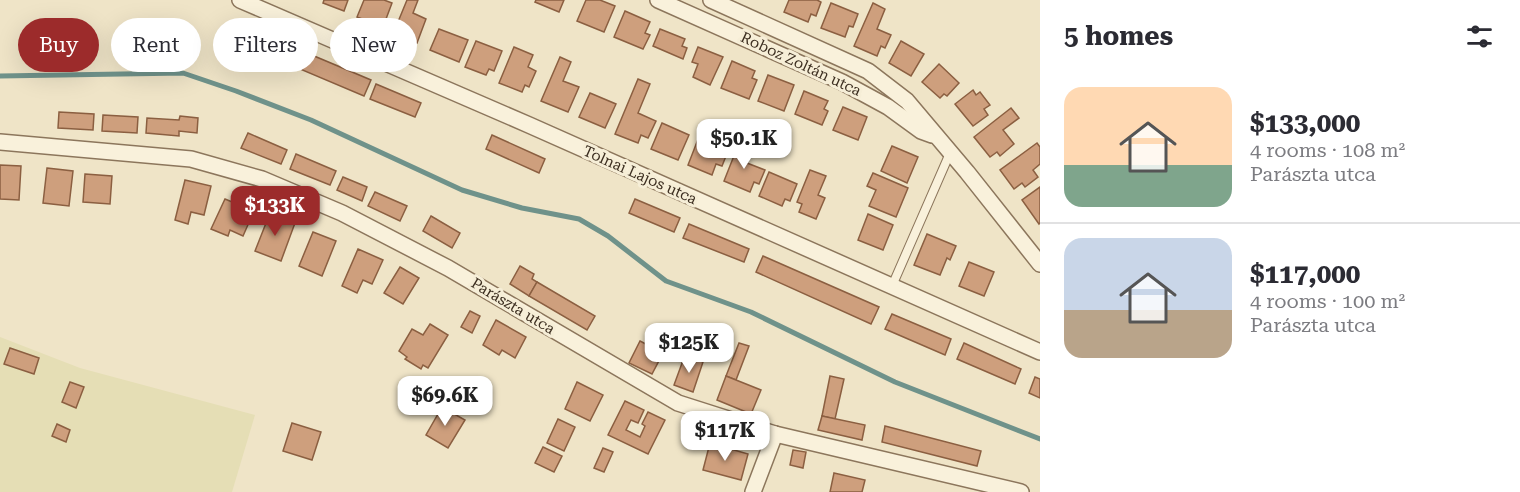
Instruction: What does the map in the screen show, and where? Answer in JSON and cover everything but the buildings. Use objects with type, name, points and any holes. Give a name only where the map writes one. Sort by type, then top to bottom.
[{"type":"street","name":"Tolnai Lajos utca","points":[[240,0],[540,130],[1040,352]]},
{"type":"street","name":"Roboz Zoltán utca","points":[[658,0],[842,82],[888,107],[921,131],[938,137]]},
{"type":"street","name":"Roboz Zoltán utca","points":[[711,0],[868,71],[906,101],[938,137],[1040,264]]},
{"type":"street","name":"Parászta utca","points":[[0,142],[191,159],[262,179],[342,213],[448,268],[678,403],[775,434],[1011,490]]},
{"type":"street","points":[[753,492],[775,434]]},
{"type":"lane","points":[[892,286],[950,153]]},
{"type":"shaded area","points":[[0,337],[80,368],[255,415],[232,492],[0,492]]},
{"type":"waterway","points":[[0,76],[183,73],[236,91],[311,120],[462,190],[522,208],[579,219],[608,236],[666,281],[751,312],[895,382],[1040,439]]}]
